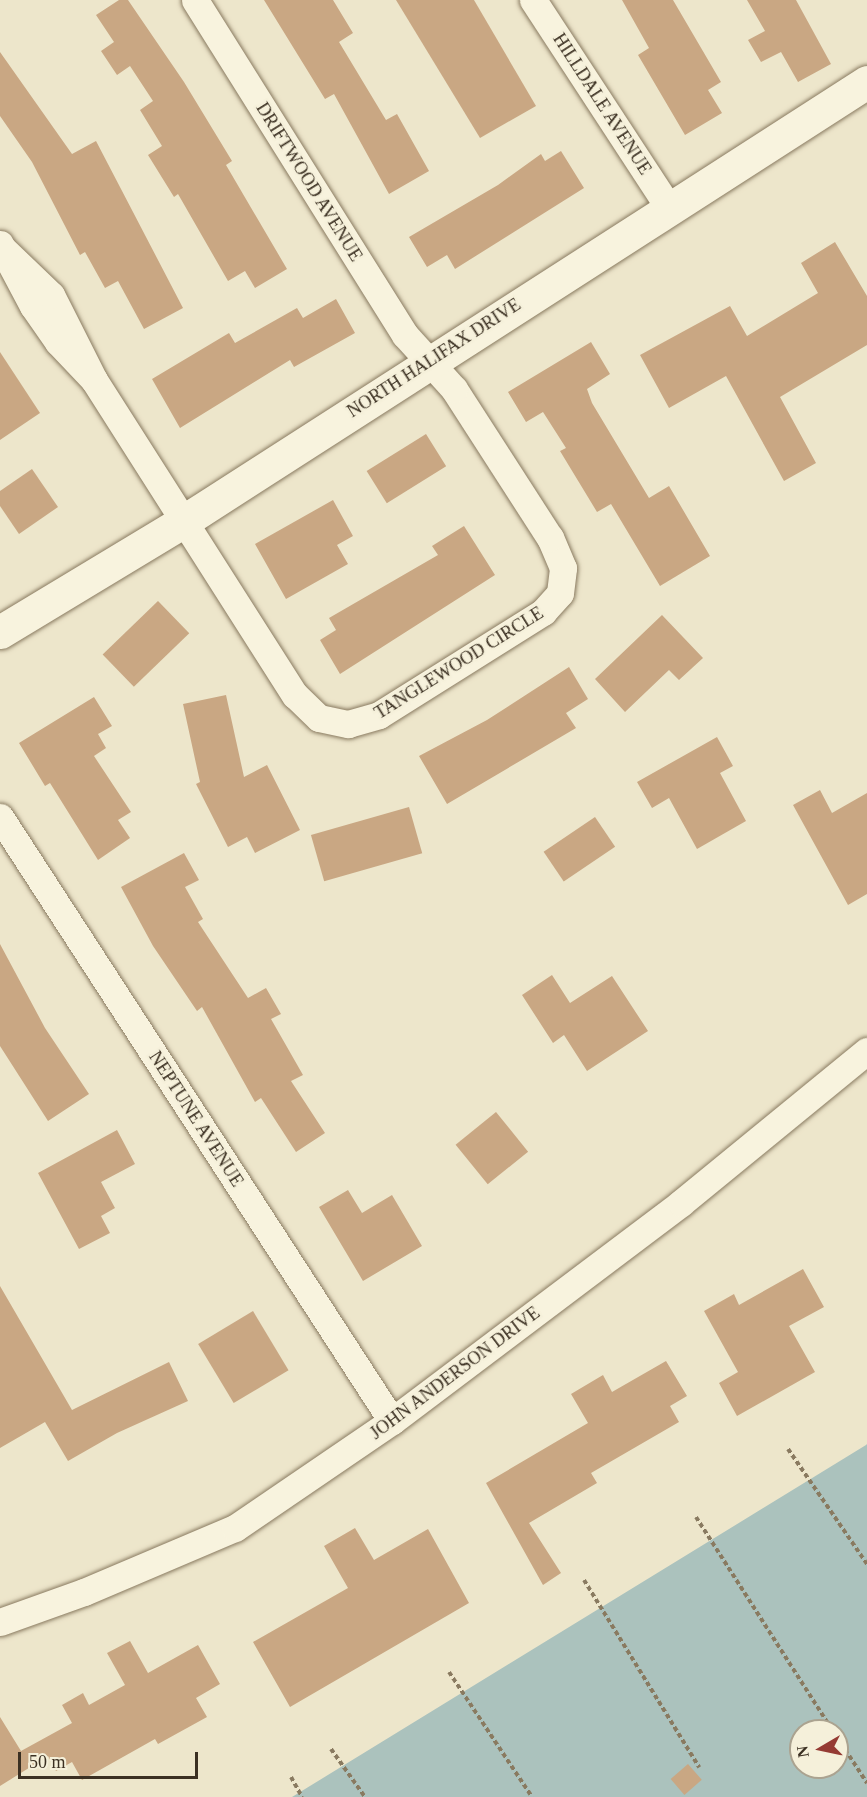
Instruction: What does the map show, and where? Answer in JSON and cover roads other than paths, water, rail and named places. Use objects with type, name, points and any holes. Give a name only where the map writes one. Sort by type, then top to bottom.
[{"type":"street","name":"DRIFTWOOD AVENUE","points":[[195,0],[405,335],[429,361]]},
{"type":"street","name":"HILLDALE AVENUE","points":[[533,0],[670,209]]},
{"type":"street","name":"NORTH HALIFAX DRIVE","points":[[0,632],[184,521],[429,361],[867,82]]},
{"type":"street","name":"TANGLEWOOD CIRCLE","points":[[2,247],[33,306],[58,342],[94,380],[295,695],[319,718],[334,724],[363,723],[379,715],[543,612],[560,593],[563,582],[558,553],[454,389],[429,361]]},
{"type":"street","name":"NEPTUNE AVENUE","points":[[0,817],[392,1421]]},
{"type":"street","name":"JOHN ANDERSON DRIVE","points":[[0,1622],[84,1592],[235,1528],[392,1421],[681,1203],[867,1051]]},
{"type":"water","points":[[867,1444],[867,1797],[292,1797]]}]
